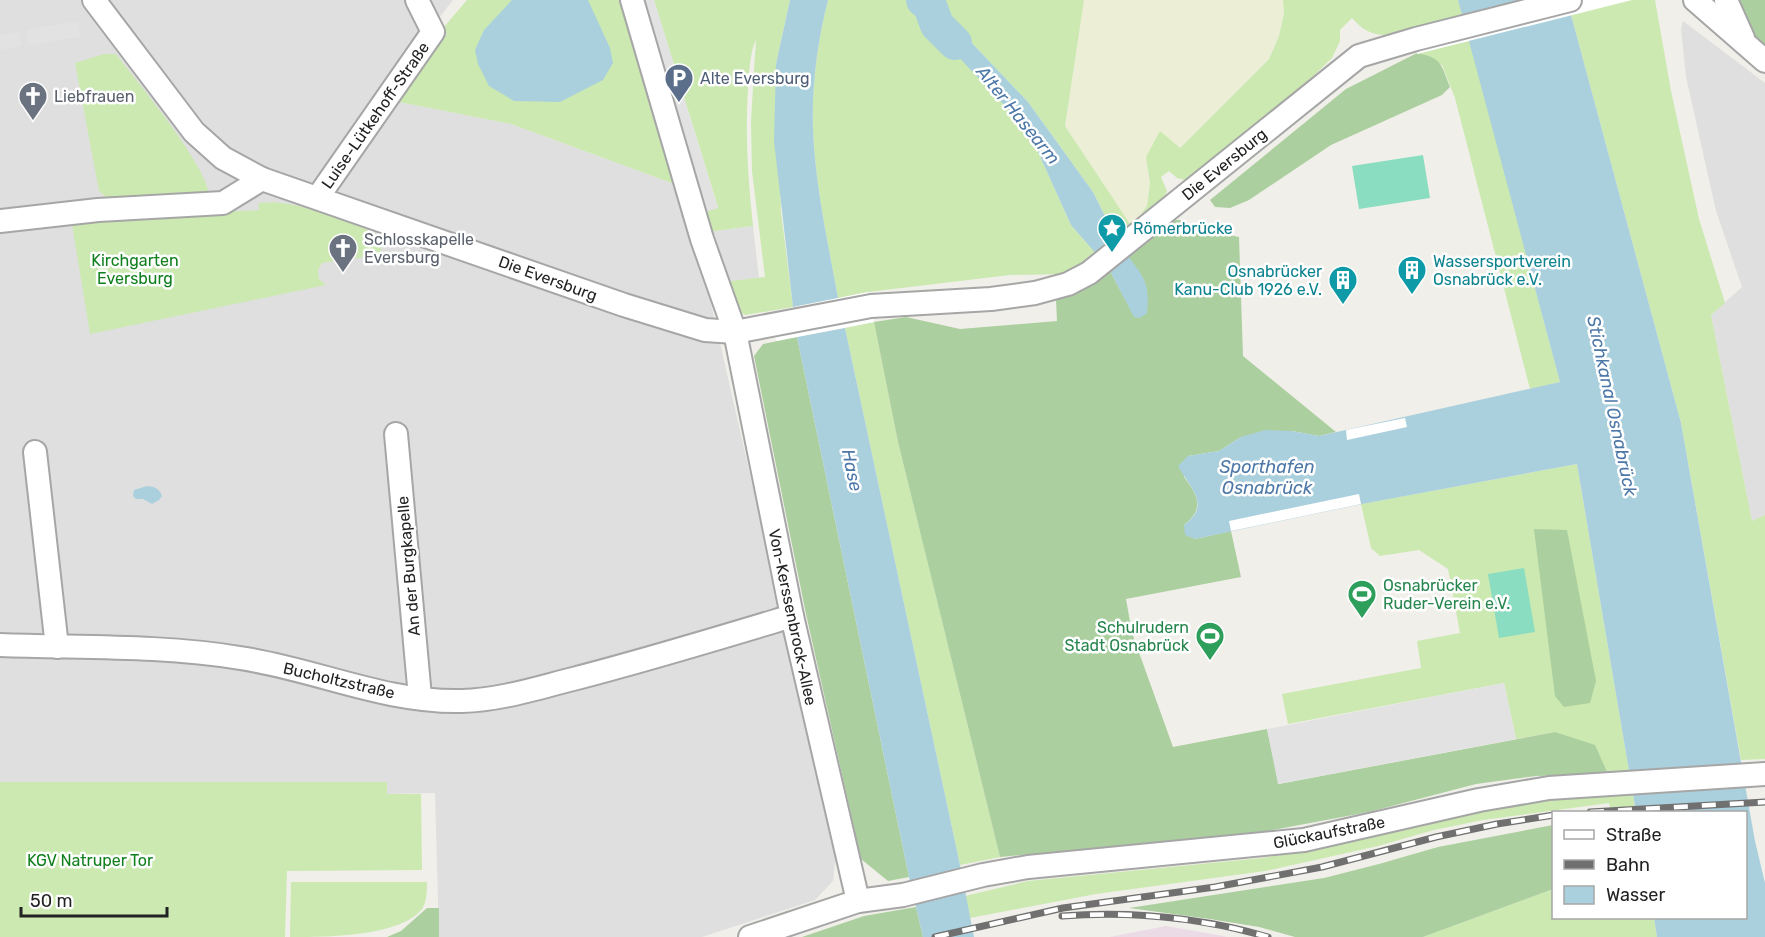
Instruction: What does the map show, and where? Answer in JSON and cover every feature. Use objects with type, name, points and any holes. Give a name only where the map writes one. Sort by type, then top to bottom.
[{"type":"street","name":"Die Eversburg","points":[[94,0],[194,132],[223,158],[262,178],[624,305],[705,330],[735,333],[871,306],[990,299],[1035,293],[1068,284],[1089,273],[1359,56],[1416,39],[1570,0]]},
{"type":"street","name":"Luise-Lütkehoff-Straße","points":[[318,197],[433,32],[417,0]]},
{"type":"street","points":[[632,0],[702,238],[735,333]]},
{"type":"street","points":[[1695,0],[1765,61]]},
{"type":"street","points":[[1726,0],[1746,45]]},
{"type":"street","points":[[0,220],[98,210],[223,203],[262,178]]},
{"type":"street","name":"Von-Kerssenbrock-Allee","points":[[735,333],[792,616],[858,901]]},
{"type":"street","name":"An der Burgkapelle","points":[[396,434],[420,697]]},
{"type":"street","points":[[35,452],[57,647]]},
{"type":"street","name":"Bucholtzstraße","points":[[0,645],[188,651],[231,656],[302,671],[372,691],[462,701],[506,696],[658,657],[792,616]]},
{"type":"street","name":"Glückaufstraße","points":[[750,937],[858,901],[903,895],[983,875],[1028,867],[1304,840],[1479,800],[1550,788],[1765,774]]},
{"type":"shaded area","points":[[0,0],[453,0],[439,18],[448,34],[400,102],[511,124],[677,185],[708,232],[753,226],[759,278],[707,286],[836,852],[833,881],[815,900],[702,937],[439,937],[435,793],[387,794],[387,782],[0,782]]},
{"type":"shaded area","name":"Alte Eversburg","points":[[640,0],[654,0],[718,208],[705,212]]},
{"type":"shaded area","points":[[78,21],[81,36],[29,46],[26,30]]},
{"type":"shaded area","points":[[1683,21],[1765,83],[1765,515],[1752,521],[1711,315],[1742,287],[1716,211],[1686,77],[1681,29]]},
{"type":"shaded area","points":[[19,32],[22,46],[0,50],[0,35]]},
{"type":"shaded area","points":[[1504,683],[1516,739],[1278,784],[1267,729]]},
{"type":"shaded area","points":[[1166,926],[1218,935],[1227,937],[1110,937]]},
{"type":"green space","points":[[467,0],[621,0],[677,185],[511,124],[399,102],[447,34],[444,27]]},
{"type":"green space","points":[[654,0],[790,0],[776,64],[781,212],[793,307],[745,315],[733,307],[724,282],[765,277],[752,171],[751,121],[756,39],[749,69],[747,106],[748,175],[753,226],[708,232],[705,212],[718,207]]},
{"type":"green space","points":[[828,0],[1084,0],[1065,126],[1132,227],[1147,206],[1150,183],[1146,157],[1160,131],[1180,148],[1269,59],[1279,36],[1284,13],[1283,0],[1458,0],[1463,17],[1384,35],[1366,30],[1352,18],[1340,30],[1340,41],[1332,58],[1306,83],[1195,175],[1185,180],[1177,178],[1169,171],[1161,177],[1167,191],[1162,203],[1117,240],[1093,192],[1028,102],[967,38],[952,31],[929,6],[985,84],[1023,125],[1034,143],[1071,225],[1098,256],[1067,274],[1010,275],[868,292],[838,298],[818,185],[813,129],[815,73]]},
{"type":"green space","points":[[1084,0],[1283,0],[1284,13],[1279,36],[1269,58],[1179,148],[1146,157],[1150,183],[1147,206],[1132,227],[1065,126]]},
{"type":"green space","points":[[1567,0],[1655,0],[1671,91],[1699,219],[1725,303],[1711,315],[1752,521],[1765,515],[1765,759],[1741,760],[1681,423]]},
{"type":"green space","points":[[1734,0],[1765,0],[1765,48],[1745,26]]},
{"type":"green space","points":[[1470,41],[1560,382],[1530,389],[1455,98],[1442,65],[1417,53]]},
{"type":"green space","points":[[1417,53],[1431,57],[1440,63],[1450,87],[1442,95],[1331,145],[1249,200],[1230,208],[1215,207],[1210,200],[1346,89]]},
{"type":"green space","points":[[104,54],[116,54],[154,103],[196,163],[209,194],[112,202],[99,191],[75,63]]},
{"type":"green space","points":[[1423,155],[1430,198],[1359,209],[1352,166]]},
{"type":"green space","name":"Kirchgarten Eversburg","points":[[274,202],[303,207],[331,216],[385,238],[377,261],[365,257],[322,263],[318,270],[319,279],[326,285],[90,334],[71,218],[259,210],[259,203]]},
{"type":"green space","points":[[1169,220],[1180,220],[1191,227],[1239,237],[1243,356],[1336,432],[1319,436],[1292,431],[1241,437],[1219,451],[1188,456],[1184,477],[1196,496],[1197,508],[1191,519],[1184,525],[1195,539],[1231,531],[1241,577],[1126,599],[1132,633],[1173,747],[1267,729],[1279,784],[1555,732],[1595,745],[1608,774],[1536,776],[1476,784],[1369,812],[1257,833],[1000,857],[898,442],[874,322],[906,317],[960,329],[1057,321],[1056,300],[1083,287],[1108,267],[1134,316],[1126,253]]},
{"type":"green space","points":[[874,322],[898,442],[1000,857],[960,865],[845,328]]},
{"type":"green space","points":[[797,337],[909,877],[888,881],[861,859],[806,614],[754,356],[763,344]]},
{"type":"green space","points":[[1577,464],[1636,811],[1611,811],[1609,803],[1483,820],[1265,871],[1096,894],[970,918],[965,896],[1028,881],[1262,858],[1317,849],[1481,810],[1608,793],[1555,732],[1516,739],[1504,683],[1288,724],[1282,694],[1421,668],[1417,641],[1460,633],[1448,569],[1419,550],[1380,556],[1371,548],[1361,504]]},
{"type":"green space","points":[[1534,529],[1567,530],[1596,681],[1590,703],[1564,707],[1555,696]]},
{"type":"green space","points":[[1524,568],[1535,632],[1499,638],[1488,574]]},
{"type":"green space","name":"KGV Natruper Tor","points":[[0,782],[387,782],[387,794],[421,794],[422,870],[287,871],[285,937],[0,937]]},
{"type":"green space","points":[[1552,825],[1552,889],[1423,937],[1295,937],[1259,927],[1129,908],[1324,878],[1438,847]]},
{"type":"green space","points":[[291,882],[427,882],[427,892],[422,909],[397,925],[361,934],[290,937]]},
{"type":"green space","points":[[1552,889],[1552,919],[1654,919],[1657,937],[1423,937]]},
{"type":"green space","points":[[916,907],[923,937],[802,937],[864,916]]},
{"type":"green space","points":[[427,908],[439,908],[439,937],[387,937],[401,931]]},
{"type":"water","points":[[512,0],[588,0],[610,48],[613,63],[603,80],[560,102],[514,101],[489,86],[478,64],[475,50],[484,30]]},
{"type":"water","points":[[790,0],[828,0],[815,73],[813,129],[818,185],[838,298],[793,307],[774,141],[776,64]]},
{"type":"water","points":[[1458,0],[1567,0],[1681,423],[1755,841],[1765,883],[1765,937],[1657,937],[1654,919],[1747,919],[1747,811],[1636,811],[1577,464],[1362,504],[1195,539],[1185,535],[1184,525],[1192,518],[1198,503],[1193,489],[1178,466],[1188,456],[1219,451],[1241,437],[1265,430],[1292,431],[1319,436],[1560,382]]},
{"type":"water","points":[[930,6],[952,31],[967,38],[1028,102],[1093,192],[1117,240],[1098,256],[1071,225],[1034,143],[1023,125],[931,28],[924,13]]},
{"type":"water","points":[[1126,253],[1144,280],[1148,294],[1147,313],[1140,318],[1134,317],[1108,267]]},
{"type":"water","name":"Hase","points":[[845,328],[974,937],[923,937],[909,877],[797,337]]},
{"type":"water","points":[[147,486],[156,488],[162,496],[152,504],[133,496],[134,490]]},
{"type":"pier","points":[[1530,0],[1632,0],[1417,54],[1411,30]]},
{"type":"pier","points":[[868,292],[874,322],[776,341],[770,312]]},
{"type":"pier","points":[[1405,418],[1407,427],[1347,440],[1346,430]]},
{"type":"pier","points":[[1359,494],[1361,504],[1231,531],[1229,521]]},
{"type":"waterway","name":"Alter Hasearm","points":[[923,0],[930,6],[937,25],[955,43]]},
{"type":"railway","points":[[1608,811],[1765,802]]},
{"type":"railway","points":[[935,937],[1063,908],[1215,887],[1322,867],[1436,837],[1552,815]]},
{"type":"railway","points":[[1062,916],[1140,915],[1218,925],[1268,937]]},
{"type":"place","name":"Alte Eversburg","points":[[679,104]]},
{"type":"place","name":"Liebfrauen","points":[[33,122]]},
{"type":"place","name":"Römerbrücke","points":[[1112,254]]},
{"type":"place","name":"Schlosskapelle Eversburg","points":[[343,274]]},
{"type":"place","name":"Wassersportverein Osnabrück e.V.","points":[[1412,296]]},
{"type":"place","name":"Osnabrücker Kanu-Club 1926 e.V.","points":[[1343,306]]},
{"type":"place","name":"Osnabrücker Ruder-Verein e.V.","points":[[1362,620]]},
{"type":"place","name":"Schulrudern Stadt Osnabrück","points":[[1210,662]]},
{"type":"water label","name":"Stichkanal Osnabrück","points":[[1612,406]]},
{"type":"water label","name":"Sporthafen Osnabrück","points":[[1267,477]]}]
